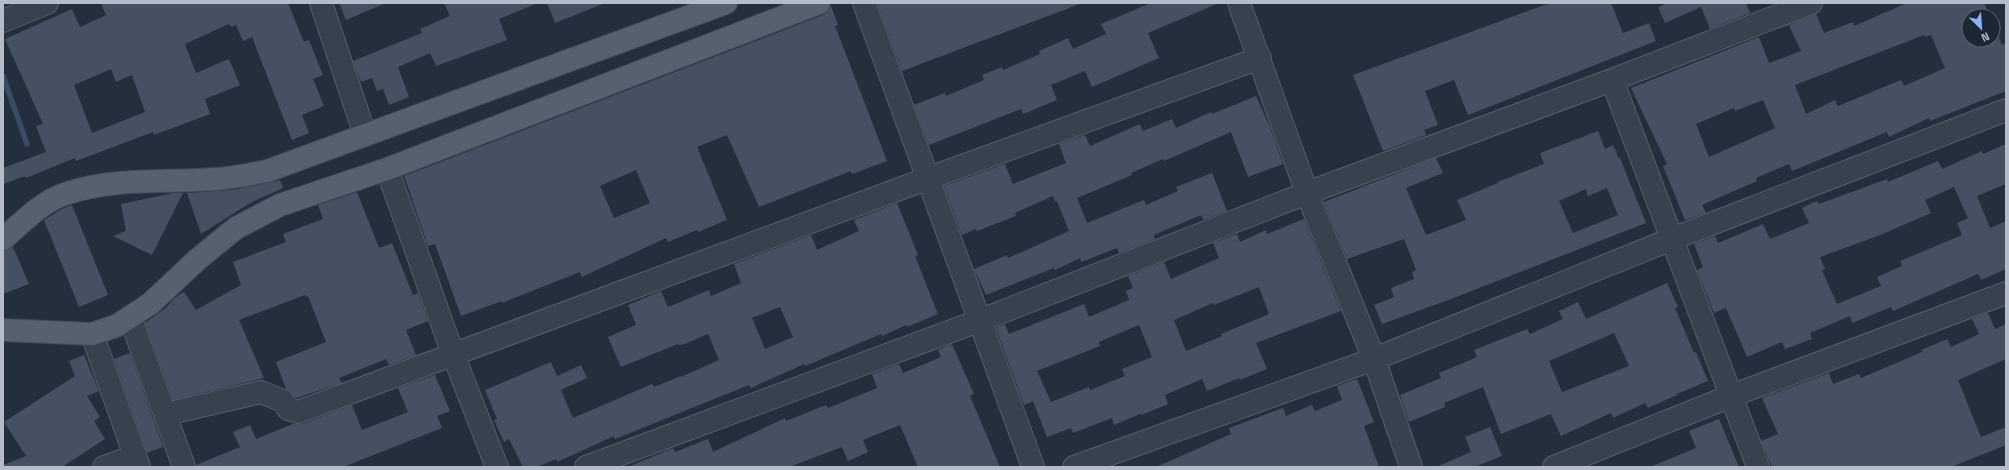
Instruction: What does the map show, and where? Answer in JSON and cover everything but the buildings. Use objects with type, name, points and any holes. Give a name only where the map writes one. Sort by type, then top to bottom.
[{"type":"main road","points":[[3,239],[35,211],[64,194],[96,186],[218,179],[267,171],[726,3]]},
{"type":"main road","points":[[3,330],[92,334],[116,326],[150,304],[198,259],[236,228],[280,205],[387,169],[819,3]]},
{"type":"street","points":[[3,21],[47,3]]},
{"type":"street","points":[[321,3],[365,135]]},
{"type":"street","points":[[864,3],[981,320],[1033,467]]},
{"type":"street","points":[[1239,3],[1260,58],[1307,193],[1374,359],[1411,467]]},
{"type":"street","points":[[586,467],[981,320],[1307,193],[1612,80],[1811,3]]},
{"type":"street","points":[[166,414],[261,392],[283,401],[288,409],[298,412],[929,178],[1260,58]]},
{"type":"street","points":[[1612,80],[1758,467]]},
{"type":"street","points":[[1074,467],[1374,359],[1672,239],[2006,110]]},
{"type":"street","points":[[387,169],[454,354],[497,467]]},
{"type":"street","points":[[1554,467],[1731,396],[2006,293]]},
{"type":"street","points":[[130,317],[184,467]]},
{"type":"street","points":[[92,334],[137,461],[104,467]]},
{"type":"waterway","points":[[3,76],[27,144]]}]
